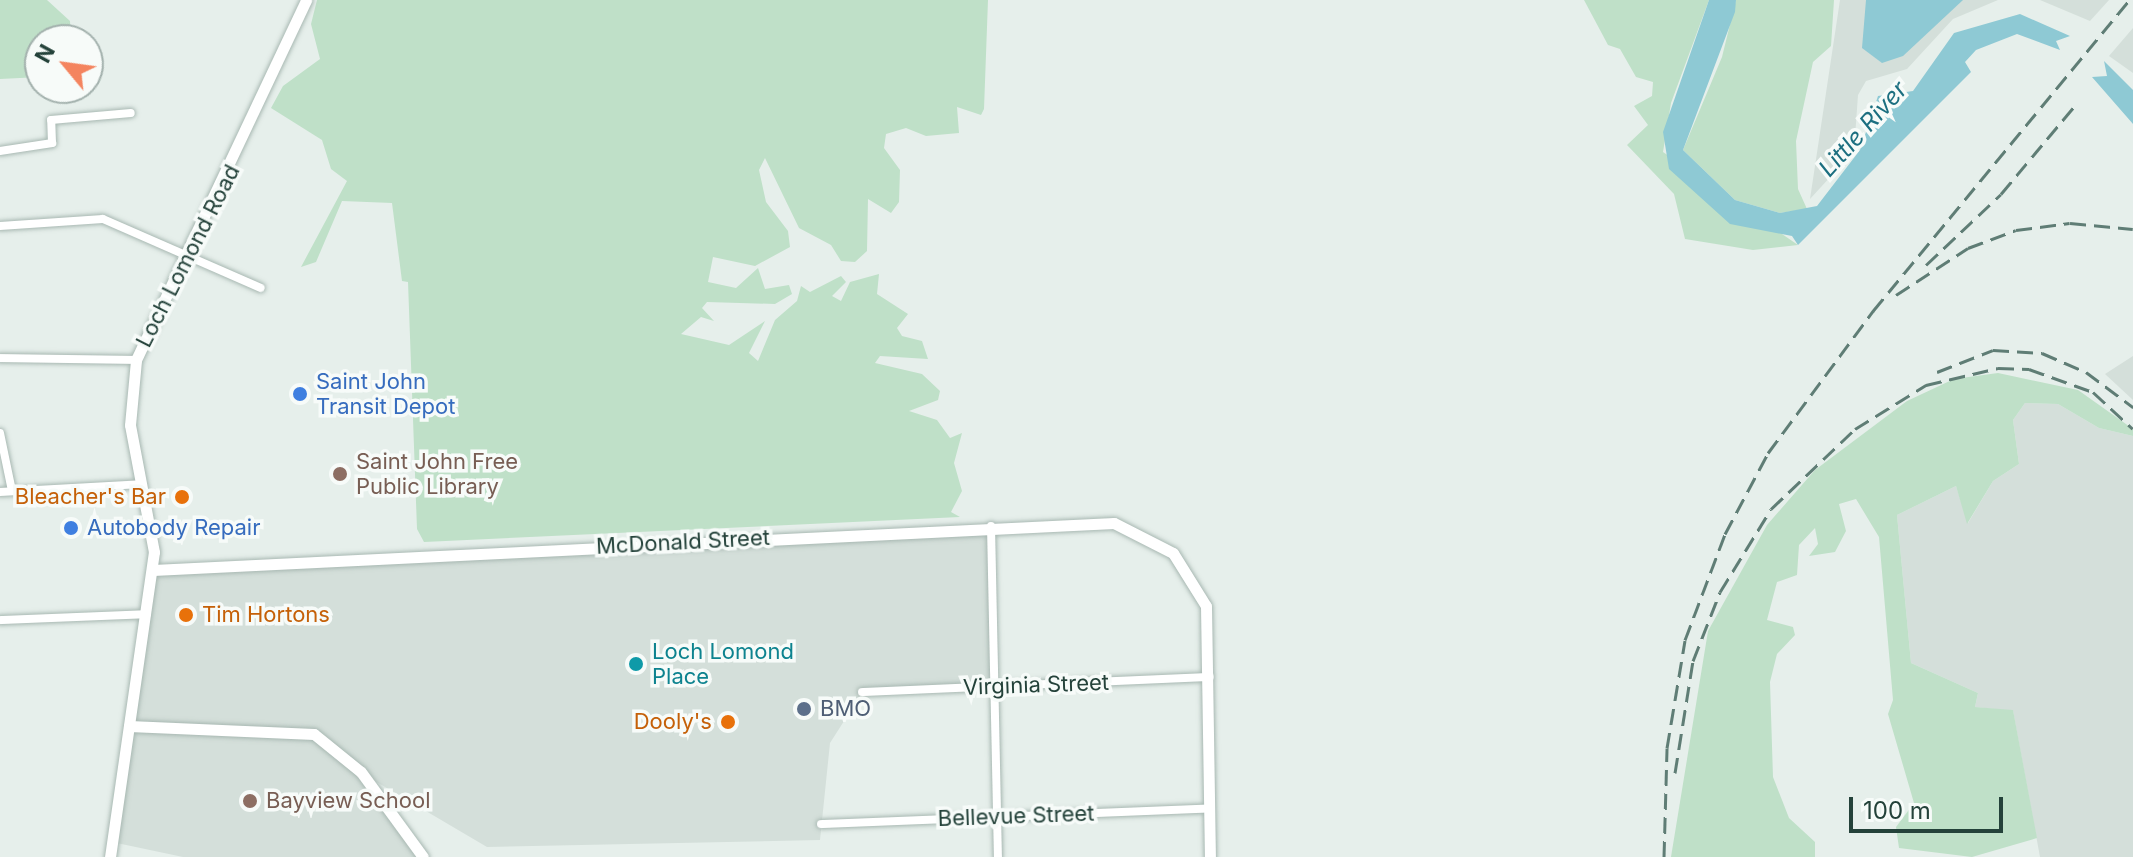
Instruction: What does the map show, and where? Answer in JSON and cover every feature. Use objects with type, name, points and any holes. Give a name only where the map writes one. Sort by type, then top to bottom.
[{"type":"street","name":"Loch Lomond Road","points":[[110,857],[153,570],[130,425],[136,360],[189,254],[306,0]]},
{"type":"street","points":[[0,151],[52,143],[51,120],[131,113]]},
{"type":"street","points":[[0,226],[103,219],[261,288]]},
{"type":"street","points":[[0,358],[136,360]]},
{"type":"street","points":[[0,433],[12,491]]},
{"type":"street","points":[[0,492],[141,484]]},
{"type":"street","name":"McDonald Street","points":[[153,570],[991,526],[1114,523],[1159,542],[1193,578],[1208,621],[1210,677]]},
{"type":"street","points":[[991,526],[998,857]]},
{"type":"street","points":[[0,620],[147,614]]},
{"type":"street","points":[[1210,677],[1210,857]]},
{"type":"street","name":"Virginia Street","points":[[862,692],[1210,677]]},
{"type":"street","points":[[129,726],[314,734],[361,772],[423,857]]},
{"type":"street","name":"Bellevue Street","points":[[821,824],[1211,808]]},
{"type":"shaded area","points":[[1840,0],[1998,0],[1953,19],[1907,69],[1866,81],[1858,95],[1854,151],[1810,199]]},
{"type":"shaded area","points":[[2040,0],[2109,0],[2090,21]]},
{"type":"shaded area","points":[[2133,28],[2133,73],[2109,56]]},
{"type":"shaded area","points":[[2133,356],[2133,400],[2105,374]]},
{"type":"shaded area","points":[[2025,403],[2058,404],[2099,428],[2133,436],[2133,857],[2040,857],[2013,711],[1975,707],[1978,693],[1911,663],[1897,515],[1956,486],[1968,523],[1993,481],[2019,464],[2013,420]]},
{"type":"shaded area","points":[[991,526],[996,686],[862,693],[830,743],[820,840],[487,847],[363,774],[423,857],[183,857],[112,842],[153,570]]},
{"type":"green space","points":[[0,0],[47,0],[70,24],[24,24],[24,78],[0,79]]},
{"type":"green space","points":[[317,0],[988,0],[984,109],[981,115],[957,107],[959,133],[926,136],[906,128],[886,134],[884,148],[900,170],[899,202],[891,213],[868,199],[867,251],[855,262],[841,261],[831,245],[799,228],[765,158],[759,170],[766,202],[788,231],[790,247],[755,266],[713,257],[708,282],[736,288],[758,268],[765,289],[789,285],[792,294],[775,304],[707,302],[702,308],[714,321],[701,317],[681,334],[729,345],[765,321],[749,353],[758,361],[775,320],[797,301],[801,286],[810,292],[841,276],[846,282],[832,296],[841,301],[850,282],[879,274],[877,294],[908,314],[897,328],[902,336],[922,341],[928,359],[880,356],[875,363],[922,374],[940,391],[938,400],[909,411],[937,420],[950,438],[962,433],[954,463],[962,491],[951,512],[960,517],[424,542],[417,529],[408,282],[402,281],[392,203],[342,201],[316,262],[301,267],[347,181],[331,169],[322,140],[271,108],[283,86],[320,59],[311,24]]},
{"type":"green space","points":[[1584,0],[1709,0],[1671,103],[1663,152],[1798,245],[1753,250],[1685,239],[1674,194],[1627,145],[1648,125],[1634,106],[1652,96],[1653,82],[1636,77],[1620,49],[1608,45]]},
{"type":"green space","points":[[1736,0],[1834,0],[1831,46],[1813,62],[1796,141],[1798,189],[1807,209],[1780,213],[1735,200],[1683,150],[1722,57]]},
{"type":"green space","points":[[1998,373],[2078,390],[2133,429],[2133,436],[2099,428],[2058,404],[2025,403],[2013,420],[2019,464],[1993,481],[1967,524],[1956,486],[1897,515],[1911,663],[1978,693],[1975,707],[2013,710],[2037,838],[1972,857],[1899,848],[1896,827],[1914,803],[1888,714],[1893,700],[1879,537],[1856,499],[1839,504],[1846,531],[1835,552],[1809,556],[1818,544],[1815,528],[1799,545],[1797,575],[1777,582],[1767,620],[1793,627],[1795,635],[1777,654],[1770,682],[1773,777],[1789,818],[1815,842],[1815,857],[1671,857],[1708,631],[1767,525],[1815,470],[1907,401],[1954,379]]},
{"type":"water","points":[[1709,0],[1736,0],[1735,12],[1683,150],[1735,200],[1780,213],[1817,206],[1860,150],[1878,96],[1913,91],[1954,33],[2020,14],[2070,36],[2056,41],[2060,50],[2017,34],[1976,50],[1965,62],[1971,72],[1798,245],[1792,236],[1730,224],[1669,169],[1663,132]]},
{"type":"water","points":[[1866,0],[1963,0],[1903,56],[1882,63],[1862,48]]},
{"type":"water","points":[[2104,61],[2133,90],[2133,124],[2092,77],[2107,76]]},
{"type":"railway","points":[[1664,857],[1667,748],[1685,640],[1725,534],[1768,453],[1873,311],[2129,0]]},
{"type":"railway","points":[[1926,265],[2001,194],[2077,103]]},
{"type":"railway","points":[[1896,295],[1968,248],[2016,230],[2070,223],[2133,229]]},
{"type":"railway","points":[[1937,372],[1993,350],[2042,353],[2086,372],[2133,407]]},
{"type":"railway","points":[[1675,773],[1693,661],[1720,592],[1771,509],[1855,429],[1926,385],[1998,368],[2029,369],[2093,392],[2133,429]]},
{"type":"place","name":"Saint John Transit Depot","points":[[300,394]]},
{"type":"place","name":"Saint John Free Public Library","points":[[340,474]]},
{"type":"place","name":"Bleacher's Bar","points":[[182,497]]},
{"type":"place","name":"Autobody Repair","points":[[71,528]]},
{"type":"place","name":"Tim Hortons","points":[[186,615]]},
{"type":"place","name":"Loch Lomond Place","points":[[636,664]]},
{"type":"place","name":"BMO","points":[[804,709]]},
{"type":"place","name":"Dooly's","points":[[728,722]]},
{"type":"place","name":"Bayview School","points":[[250,801]]},
{"type":"water label","name":"Little River","points":[[1863,129]]}]
